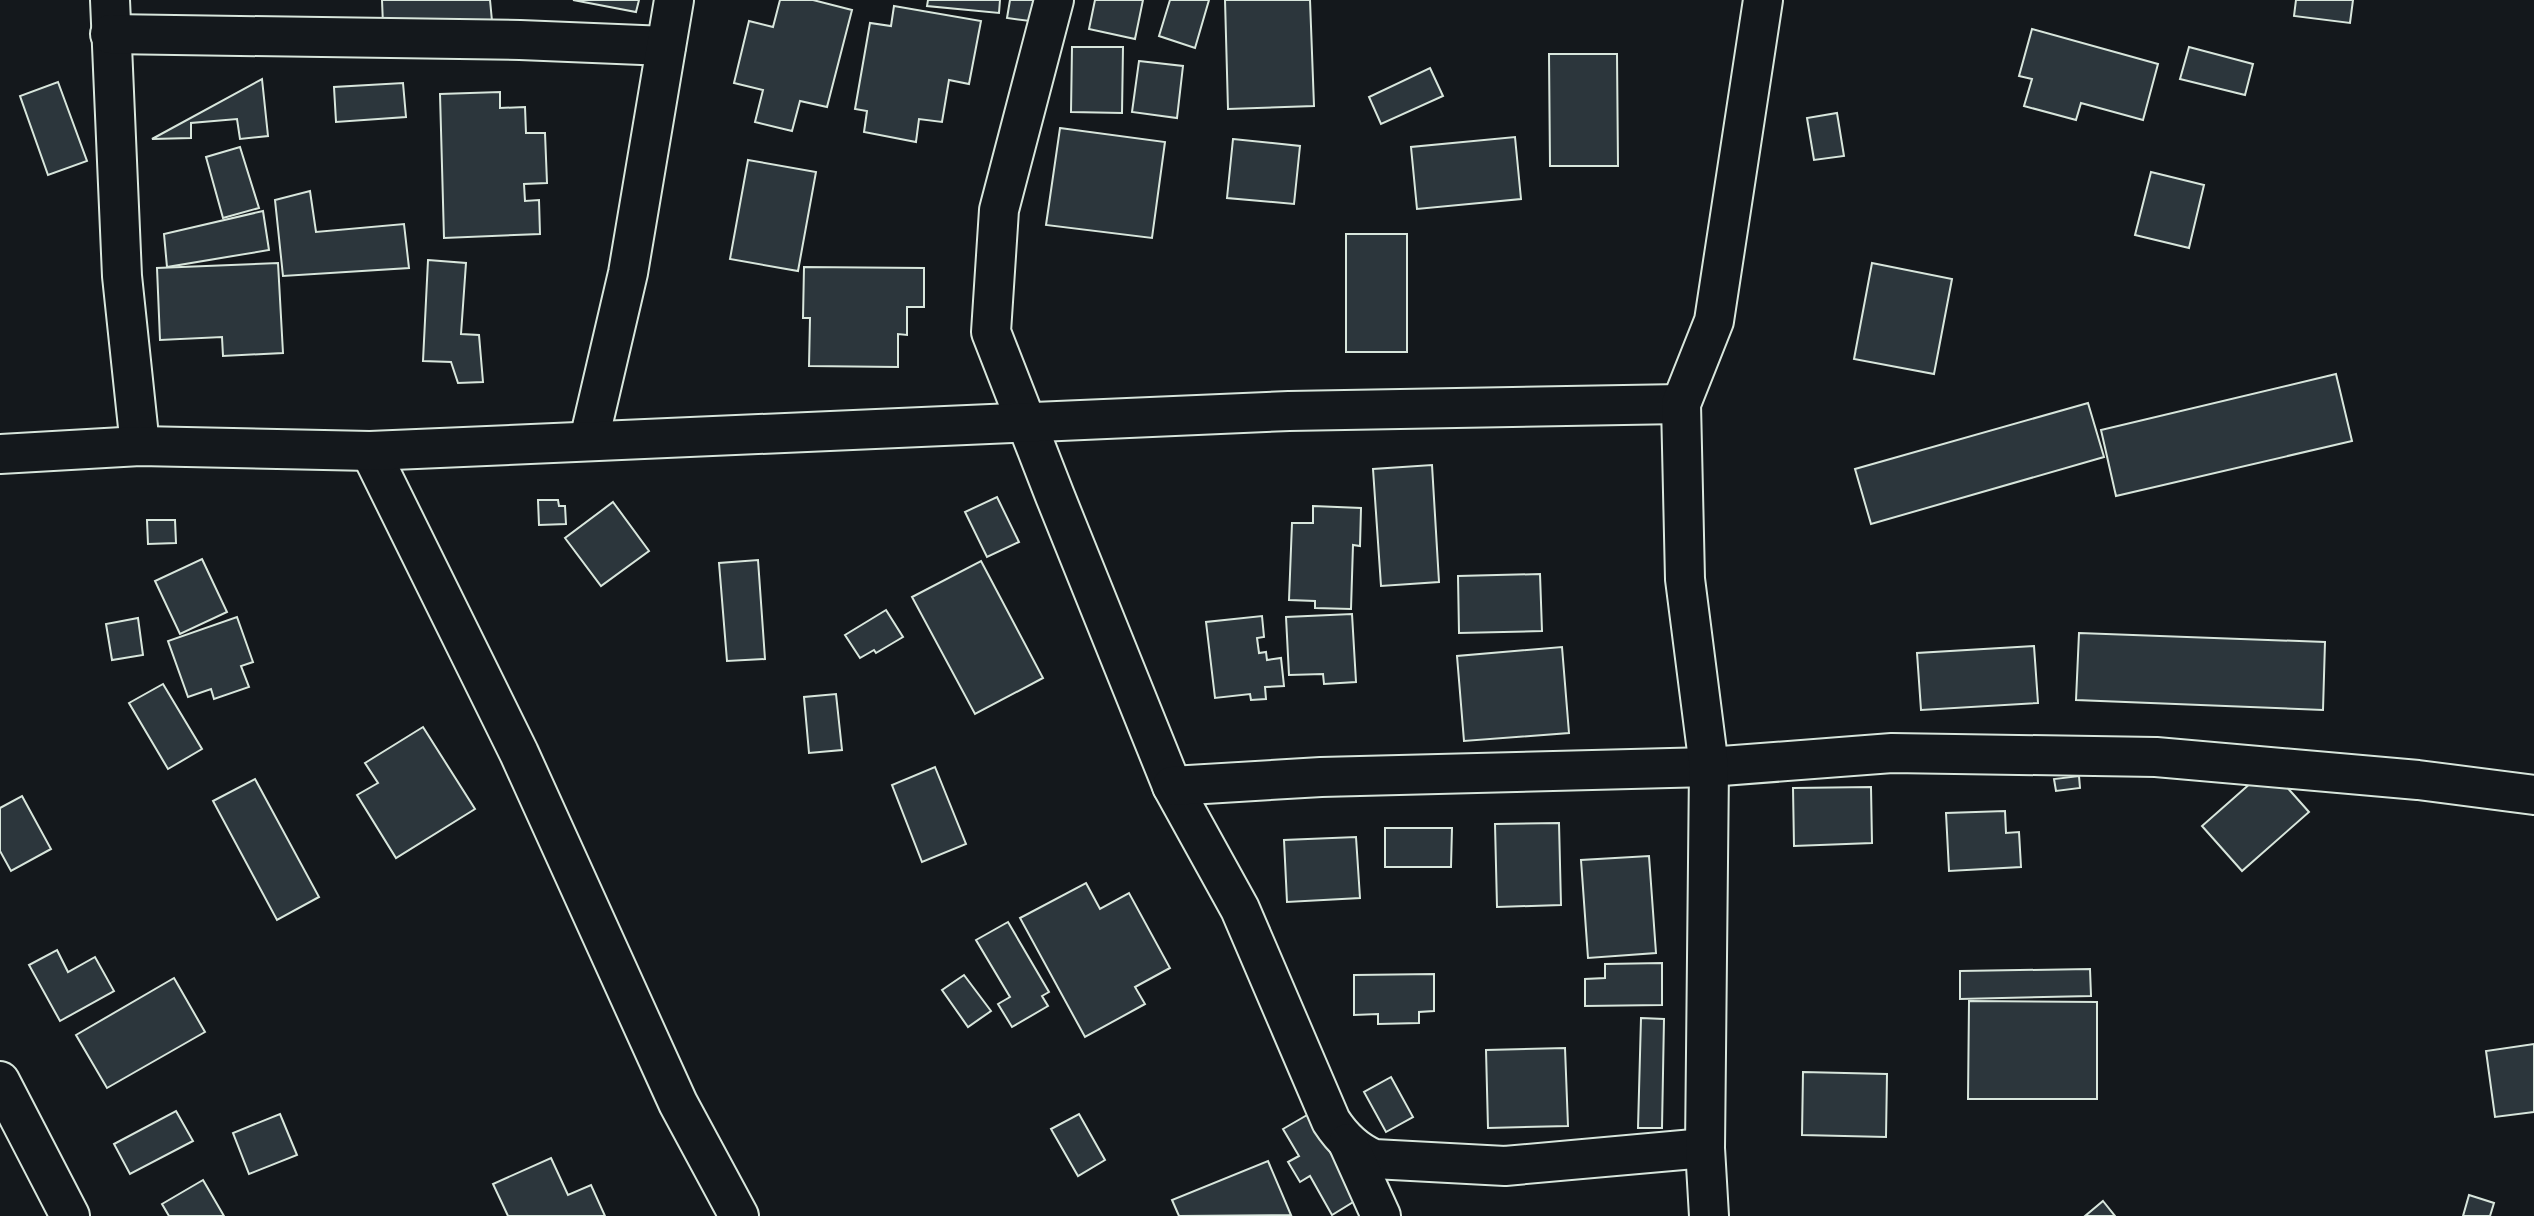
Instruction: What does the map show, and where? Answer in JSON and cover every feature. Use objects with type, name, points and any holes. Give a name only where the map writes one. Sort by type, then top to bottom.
[{"type":"street","points":[[589,440],[628,273],[674,0]]},
{"type":"street","points":[[1054,0],[999,210],[991,332],[1172,786],[1240,909],[1331,1121],[1348,1143],[1381,1216]]},
{"type":"street","points":[[1709,1216],[1705,1148],[1709,767],[1685,579],[1681,404],[1714,321],[1763,0]]},
{"type":"street","points":[[140,446],[122,276],[110,17],[666,46]]},
{"type":"street","points":[[0,454],[140,446],[370,451],[1289,411],[1681,404]]},
{"type":"street","points":[[370,451],[519,753],[678,1103],[739,1216]]},
{"type":"street","points":[[1172,786],[1321,777],[1709,767],[1892,753],[2156,757],[2418,780],[2534,795]]},
{"type":"street","points":[[0,1081],[70,1216]]},
{"type":"street","points":[[1348,1143],[1374,1159],[1505,1166],[1705,1148]]},
{"type":"building","points":[[382,0],[490,0],[492,21],[383,25]]},
{"type":"building","points":[[573,0],[639,0],[636,12]]},
{"type":"building","points":[[780,0],[813,0],[852,10],[827,107],[800,101],[792,131],[755,122],[763,90],[734,83],[749,21],[773,27]]},
{"type":"building","points":[[928,0],[1000,0],[999,13],[927,6]]},
{"type":"building","points":[[1010,0],[1034,0],[1030,21],[1007,18]]},
{"type":"building","points":[[1095,0],[1143,0],[1135,39],[1089,29]]},
{"type":"building","points":[[1170,0],[1209,0],[1195,48],[1159,36]]},
{"type":"building","points":[[1225,0],[1310,0],[1314,106],[1228,109]]},
{"type":"building","points":[[2296,0],[2353,0],[2350,23],[2294,16]]},
{"type":"building","points":[[894,6],[981,21],[969,84],[949,80],[942,122],[919,119],[916,142],[864,132],[867,111],[855,109],[870,23],[891,26]]},
{"type":"building","points":[[2032,29],[2158,64],[2143,120],[2081,103],[2076,120],[2024,106],[2032,79],[2019,76]]},
{"type":"building","points":[[1072,47],[1123,47],[1122,113],[1071,112]]},
{"type":"building","points":[[2189,47],[2253,64],[2245,95],[2180,79]]},
{"type":"building","points":[[1549,54],[1617,54],[1618,166],[1550,166]]},
{"type":"building","points":[[1139,61],[1183,66],[1177,118],[1132,112]]},
{"type":"building","points":[[1430,68],[1443,96],[1381,124],[1369,97]]},
{"type":"building","points":[[262,79],[268,136],[240,139],[237,119],[191,123],[191,138],[152,139]]},
{"type":"building","points":[[58,82],[87,161],[48,175],[20,96]]},
{"type":"building","points":[[403,83],[406,117],[336,122],[334,87]]},
{"type":"building","points":[[500,92],[500,108],[525,107],[526,133],[545,133],[547,183],[524,184],[525,201],[539,200],[540,234],[444,238],[440,94]]},
{"type":"building","points":[[1837,113],[1844,156],[1814,160],[1807,118]]},
{"type":"building","points":[[1060,128],[1165,142],[1152,238],[1046,225]]},
{"type":"building","points":[[1515,137],[1521,199],[1417,209],[1411,147]]},
{"type":"building","points":[[1233,139],[1300,146],[1294,204],[1227,198]]},
{"type":"building","points":[[240,147],[259,208],[223,218],[206,157]]},
{"type":"building","points":[[748,160],[816,172],[798,271],[730,259]]},
{"type":"building","points":[[2151,172],[2204,185],[2189,248],[2135,235]]},
{"type":"building","points":[[310,191],[316,232],[404,224],[409,268],[283,276],[275,200]]},
{"type":"building","points":[[263,211],[269,250],[167,267],[164,234]]},
{"type":"building","points":[[1346,234],[1407,234],[1407,352],[1346,352]]},
{"type":"building","points":[[428,260],[466,263],[461,334],[479,335],[483,382],[458,383],[451,362],[423,361]]},
{"type":"building","points":[[278,263],[283,353],[223,356],[222,337],[160,340],[157,268]]},
{"type":"building","points":[[1872,263],[1952,279],[1934,374],[1854,359]]},
{"type":"building","points":[[804,267],[924,268],[924,307],[907,307],[907,335],[898,334],[898,367],[809,366],[810,318],[803,318]]},
{"type":"building","points":[[2336,374],[2352,441],[2116,496],[2101,430]]},
{"type":"building","points":[[2088,403],[2104,457],[1871,524],[1855,469]]},
{"type":"building","points":[[1432,465],[1439,582],[1381,586],[1373,469]]},
{"type":"building","points":[[997,497],[1019,542],[987,557],[965,512]]},
{"type":"building","points":[[538,500],[558,500],[559,506],[565,506],[566,524],[539,525]]},
{"type":"building","points":[[613,502],[649,551],[601,586],[565,538]]},
{"type":"building","points":[[1313,506],[1361,508],[1360,546],[1353,545],[1351,609],[1315,608],[1315,601],[1289,600],[1292,523],[1313,523]]},
{"type":"building","points":[[147,520],[175,520],[176,543],[148,544]]},
{"type":"building","points":[[202,559],[227,612],[180,634],[155,581]]},
{"type":"building","points":[[758,560],[765,659],[727,661],[719,563]]},
{"type":"building","points":[[981,561],[1043,678],[975,714],[912,597]]},
{"type":"building","points":[[1540,574],[1542,631],[1459,633],[1458,576]]},
{"type":"building","points":[[886,610],[903,637],[876,653],[874,650],[860,658],[845,635]]},
{"type":"building","points":[[1352,614],[1356,682],[1324,684],[1323,674],[1289,675],[1286,617]]},
{"type":"building","points":[[1262,616],[1264,637],[1257,638],[1259,653],[1266,652],[1267,660],[1281,658],[1284,686],[1265,687],[1266,699],[1251,700],[1250,694],[1215,698],[1206,622]]},
{"type":"building","points":[[237,617],[253,662],[241,666],[249,687],[214,699],[211,689],[188,697],[168,641]]},
{"type":"building","points":[[138,618],[143,655],[112,660],[106,624]]},
{"type":"building","points":[[2079,633],[2325,642],[2323,710],[2076,700]]},
{"type":"building","points":[[2034,646],[2038,703],[1921,710],[1917,653]]},
{"type":"building","points":[[1562,647],[1569,733],[1464,741],[1457,656]]},
{"type":"building","points":[[163,684],[202,749],[168,769],[129,703]]},
{"type":"building","points":[[836,694],[842,750],[809,753],[804,697]]},
{"type":"building","points":[[423,727],[475,809],[396,858],[357,795],[378,783],[365,763]]},
{"type":"building","points":[[935,767],[966,844],[922,862],[892,785]]},
{"type":"building","points":[[2269,767],[2309,812],[2242,871],[2202,826]]},
{"type":"building","points":[[2079,776],[2080,788],[2056,791],[2054,779]]},
{"type":"building","points":[[255,779],[319,897],[277,920],[213,801]]},
{"type":"building","points":[[1871,787],[1872,843],[1794,846],[1793,788]]},
{"type":"building","points":[[22,796],[51,849],[11,871],[0,851],[0,808]]},
{"type":"building","points":[[2005,811],[2006,833],[2019,832],[2021,867],[1949,871],[1946,813]]},
{"type":"building","points":[[1559,823],[1561,905],[1497,907],[1495,824]]},
{"type":"building","points":[[1385,828],[1452,828],[1451,867],[1385,867]]},
{"type":"building","points":[[1356,837],[1360,898],[1287,902],[1284,840]]},
{"type":"building","points":[[1649,856],[1656,953],[1588,958],[1581,860]]},
{"type":"building","points":[[1086,883],[1100,909],[1129,893],[1170,968],[1135,987],[1145,1004],[1085,1037],[1020,918]]},
{"type":"building","points":[[1008,922],[1049,992],[1042,996],[1048,1006],[1012,1027],[998,1004],[1010,997],[976,940]]},
{"type":"building","points":[[57,950],[68,972],[95,957],[114,991],[60,1021],[29,965]]},
{"type":"building","points":[[1662,963],[1662,1005],[1585,1006],[1585,979],[1605,978],[1605,964]]},
{"type":"building","points":[[2090,969],[2091,996],[1960,999],[1960,971]]},
{"type":"building","points":[[1434,974],[1434,1011],[1419,1012],[1419,1023],[1378,1024],[1378,1014],[1354,1015],[1354,975]]},
{"type":"building","points":[[964,975],[991,1011],[968,1027],[942,990]]},
{"type":"building","points":[[174,978],[205,1032],[107,1088],[76,1035]]},
{"type":"building","points":[[1969,1001],[2097,1002],[2097,1099],[1968,1099]]},
{"type":"building","points":[[1641,1018],[1664,1019],[1662,1128],[1638,1128]]},
{"type":"building","points":[[2534,1044],[2534,1112],[2495,1117],[2486,1051]]},
{"type":"building","points":[[1565,1048],[1568,1126],[1488,1128],[1486,1050]]},
{"type":"building","points":[[1803,1072],[1887,1074],[1886,1137],[1802,1135]]},
{"type":"building","points":[[1391,1077],[1413,1117],[1386,1132],[1364,1092]]},
{"type":"building","points":[[176,1111],[193,1141],[130,1174],[114,1144]]},
{"type":"building","points":[[1314,1111],[1363,1196],[1332,1215],[1310,1176],[1300,1182],[1288,1162],[1299,1156],[1283,1129]]},
{"type":"building","points":[[280,1114],[297,1155],[249,1174],[233,1133]]},
{"type":"building","points":[[1079,1114],[1105,1160],[1078,1176],[1051,1129]]},
{"type":"building","points":[[551,1158],[568,1195],[591,1185],[605,1216],[508,1216],[493,1184]]},
{"type":"building","points":[[1268,1161],[1291,1215],[1179,1216],[1172,1200]]},
{"type":"building","points":[[203,1180],[224,1216],[169,1216],[162,1204]]},
{"type":"building","points":[[2469,1195],[2494,1203],[2490,1216],[2463,1216]]},
{"type":"building","points":[[2103,1201],[2115,1216],[2085,1216]]}]
